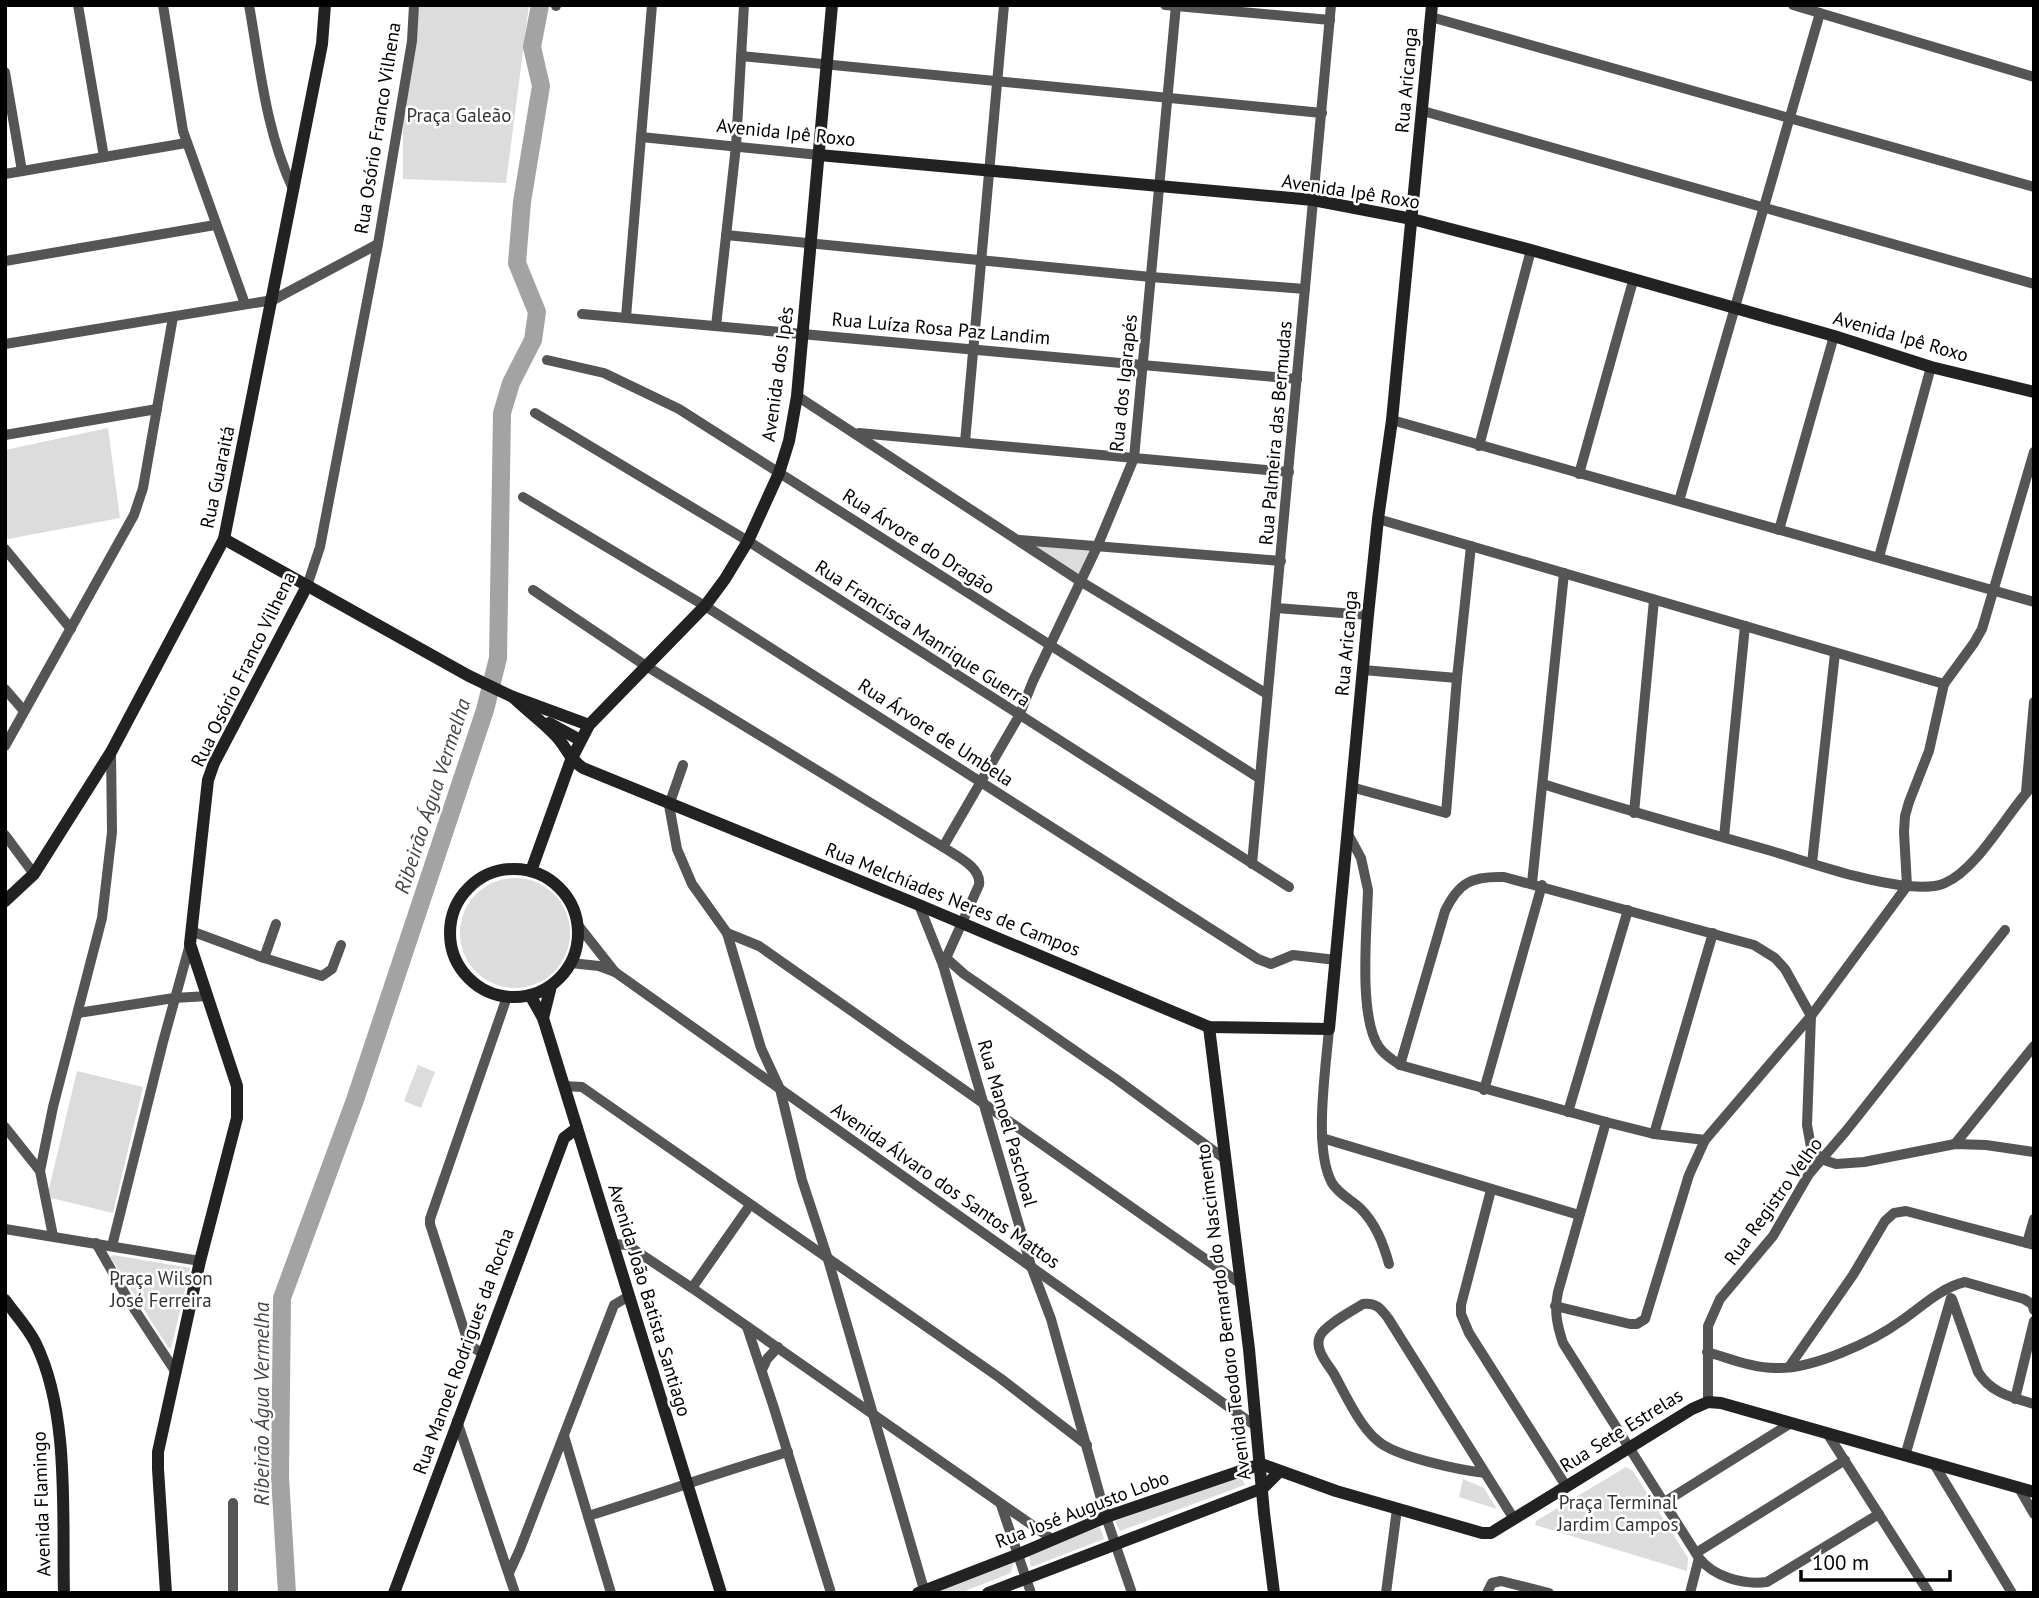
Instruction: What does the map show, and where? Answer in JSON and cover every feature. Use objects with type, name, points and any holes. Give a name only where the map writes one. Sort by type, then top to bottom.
[{"type":"street","points":[[78,5],[104,157]]},
{"type":"street","points":[[163,5],[186,143],[244,304]]},
{"type":"street","points":[[249,5],[273,135],[293,189]]},
{"type":"street","name":"Rua Guaraitá","points":[[5,901],[34,874],[111,752],[224,538],[322,44],[325,5]]},
{"type":"street","name":"Rua Osório Franco Vilhena","points":[[166,1593],[158,1461],[200,1261],[237,1118],[238,1097],[234,1073],[191,937],[208,780],[214,763],[307,586],[320,547],[378,244],[412,41],[414,5]]},
{"type":"street","points":[[625,317],[652,5]]},
{"type":"street","points":[[716,326],[736,146],[744,5]]},
{"type":"street","name":"Avenida dos Ipês","points":[[531,871],[571,760],[589,725],[705,606],[748,541],[779,473],[789,441],[797,396],[832,5]]},
{"type":"street","points":[[965,442],[1004,5]]},
{"type":"street","points":[[1165,5],[1330,20]]},
{"type":"street","name":"Rua Palmeira das Bermudas","points":[[1252,864],[1331,5]]},
{"type":"street","points":[[1793,5],[2034,77]]},
{"type":"street","name":"Rua dos Igarapés","points":[[943,847],[1019,716],[1097,547],[1133,458],[1176,6]]},
{"type":"street","points":[[1431,11],[1788,119],[2034,187]]},
{"type":"street","name":"Rua Aricanga","points":[[1390,1265],[1382,1239],[1374,1226],[1360,1208],[1332,1183],[1322,1138],[1347,832],[1378,519],[1392,420],[1431,11]]},
{"type":"street","points":[[1679,501],[1820,13]]},
{"type":"street","points":[[741,57],[1168,96],[1322,113]]},
{"type":"street","points":[[5,72],[22,171]]},
{"type":"street","points":[[1423,111],[2034,284]]},
{"type":"street","name":"Avenida Ipê Roxo","points":[[641,137],[1313,200],[1412,219],[1531,250],[1834,336],[1931,367],[2034,392]]},
{"type":"street","points":[[5,174],[186,143]]},
{"type":"street","points":[[5,261],[215,225]]},
{"type":"street","points":[[726,235],[1151,277],[1304,289]]},
{"type":"street","points":[[5,344],[273,300],[378,244]]},
{"type":"street","points":[[1479,446],[1531,250]]},
{"type":"street","points":[[1579,474],[1633,281]]},
{"type":"street","name":"Rua Luíza Rosa Paz Landim","points":[[582,314],[1297,379]]},
{"type":"street","points":[[5,746],[134,515],[143,488],[173,317]]},
{"type":"street","points":[[1779,530],[1834,336]]},
{"type":"street","name":"Rua Árvore do Dragão","points":[[547,360],[604,373],[679,409],[1259,778]]},
{"type":"street","points":[[1879,557],[1931,367]]},
{"type":"street","points":[[797,396],[1080,581],[1268,694]]},
{"type":"street","points":[[5,435],[157,409]]},
{"type":"street","name":"Rua Francisca Manrique Guerra","points":[[535,413],[748,541],[1289,887]]},
{"type":"street","points":[[1392,420],[2034,602]]},
{"type":"street","points":[[855,433],[1289,472]]},
{"type":"street","points":[[1555,1306],[1630,1324],[1637,1324],[1645,1319],[1689,1175],[1705,1140],[1811,1016],[1907,886],[1905,816],[1929,751],[1944,684],[1978,636],[2034,452]]},
{"type":"street","name":"Rua Árvore de Umbela","points":[[523,497],[705,606],[1266,963],[1278,962],[1293,955],[1336,960]]},
{"type":"street","points":[[1378,519],[1944,684]]},
{"type":"street","points":[[224,538],[469,676],[511,696],[589,725]]},
{"type":"street","points":[[1017,540],[1281,561]]},
{"type":"street","points":[[1352,787],[1446,813],[1471,546]]},
{"type":"street","points":[[5,549],[71,629]]},
{"type":"street","points":[[1484,1090],[1537,884],[1543,784],[1564,573]]},
{"type":"street","points":[[533,590],[646,666],[943,847],[976,870],[980,876],[979,885],[945,962],[1116,1079],[1225,1159]]},
{"type":"street","points":[[1634,813],[1654,600]]},
{"type":"street","points":[[1276,608],[1368,615]]},
{"type":"street","points":[[1724,838],[1745,626]]},
{"type":"street","points":[[1812,863],[1835,653]]},
{"type":"street","points":[[1363,670],[1457,678]]},
{"type":"street","points":[[5,689],[24,711]]},
{"type":"street","points":[[511,696],[553,732],[571,760]]},
{"type":"street","points":[[2025,793],[2034,702]]},
{"type":"street","points":[[527,711],[580,740]]},
{"type":"street","points":[[53,1236],[40,1171],[53,1107],[105,898],[112,832],[111,752]]},
{"type":"street","name":"Rua Melchíades Neres de Campos","points":[[571,760],[583,768],[669,805],[919,905],[1209,1027],[1329,1029]]},
{"type":"street","points":[[683,765],[669,805],[682,864],[692,884],[727,933],[761,1048],[779,1089],[802,1180],[883,1448],[922,1592]]},
{"type":"street","points":[[1543,784],[1634,813],[1812,863],[1907,886],[1932,887],[1957,876],[1971,863],[2034,784]]},
{"type":"street","points":[[1347,832],[1362,859],[1368,890],[1366,1002],[1369,1026],[1385,1055],[1400,1065],[1484,1090],[1654,1134],[1705,1140]]},
{"type":"street","points":[[5,835],[34,874]]},
{"type":"street","points":[[514,869],[531,871],[545,877],[562,891],[574,910],[578,925],[578,944],[571,962],[551,986],[530,995],[507,997],[475,984],[462,971],[454,956],[450,939],[451,921],[457,904],[467,890],[480,879],[496,872],[514,869]]},
{"type":"street","points":[[1400,1065],[1445,911],[1452,897],[1460,887],[1471,880],[1485,876],[1504,877],[1754,945],[1775,958],[1794,984],[1811,1016],[1807,1125],[1811,1147],[1821,1160],[1836,1164],[1864,1162],[1955,1144],[1986,1144],[2034,1152]]},
{"type":"street","name":"Rua Manoel Paschoal","points":[[919,905],[945,962],[1031,1266],[1051,1319],[1106,1517],[1132,1593]]},
{"type":"street","points":[[1568,1112],[1628,909]]},
{"type":"street","points":[[264,958],[276,923]]},
{"type":"street","name":"Avenida Álvaro dos Santos Mattos","points":[[578,925],[615,972]]},
{"type":"street","name":"Rua Registro Velho","points":[[1708,1402],[1708,1326],[1715,1308],[1773,1236],[1798,1192],[1821,1160],[2005,930]]},
{"type":"street","points":[[727,933],[759,946],[1241,1284]]},
{"type":"street","points":[[1654,1134],[1713,933]]},
{"type":"street","points":[[112,1246],[191,937],[322,976],[332,969],[341,945]]},
{"type":"street","name":"Avenida Álvaro dos Santos Mattos","points":[[571,962],[599,966],[615,972],[1257,1427]]},
{"type":"street","points":[[543,1018],[551,986]]},
{"type":"street","name":"Avenida João Batista Santiago","points":[[530,995],[543,1018],[721,1593]]},
{"type":"street","points":[[78,1013],[174,998],[208,996]]},
{"type":"street","points":[[482,1353],[469,1345],[430,1224],[431,1212],[507,997]]},
{"type":"street","name":"Avenida Teodoro Bernardo do Nascimento","points":[[1209,1027],[1241,1284],[1274,1593]]},
{"type":"street","points":[[1955,1144],[2034,1046]]},
{"type":"street","points":[[564,1086],[582,1087],[1000,1378],[1087,1445]]},
{"type":"street","points":[[1606,1122],[1555,1306],[1556,1323],[1563,1343],[1697,1556],[1706,1567],[1722,1575],[1749,1582],[1767,1582],[1879,1514]]},
{"type":"street","points":[[5,1127],[40,1171]]},
{"type":"street","name":"Rua Manoel Rodrigues da Rocha","points":[[394,1593],[564,1138],[577,1128]]},
{"type":"street","points":[[1322,1138],[1579,1216]]},
{"type":"street","points":[[1491,1190],[1461,1305],[1461,1314],[1469,1333],[1566,1486]]},
{"type":"street","points":[[692,1288],[751,1205]]},
{"type":"street","points":[[1789,1367],[1885,1221],[1894,1213],[1906,1211],[2030,1244],[2034,1219]]},
{"type":"street","points":[[5,1229],[200,1261]]},
{"type":"street","points":[[96,1244],[175,1371]]},
{"type":"street","points":[[613,1244],[627,1245],[692,1288],[1052,1539]]},
{"type":"street","points":[[1707,1352],[1763,1367],[1789,1367],[1820,1359],[1868,1341],[1952,1290],[1972,1283],[2024,1298],[2033,1307]]},
{"type":"street","points":[[1952,1290],[1978,1372],[1984,1382],[1993,1390],[2034,1404]]},
{"type":"street","points":[[1905,1455],[1952,1290]]},
{"type":"street","points":[[509,1573],[614,1305],[629,1296]]},
{"type":"street","name":"Avenida Flamingo","points":[[5,1300],[35,1342],[52,1394],[60,1436],[64,1593]]},
{"type":"street","points":[[1485,1472],[1465,1470],[1383,1446],[1349,1401],[1320,1350],[1319,1339],[1324,1330],[1363,1304],[1370,1303],[1380,1307],[1485,1472],[1514,1519]]},
{"type":"street","points":[[2015,1399],[2034,1321]]},
{"type":"street","points":[[747,1327],[831,1593]]},
{"type":"street","points":[[762,1370],[767,1359],[778,1347]]},
{"type":"street","points":[[841,1391],[850,1387],[861,1376]]},
{"type":"street","name":"Rua Sete Estrelas","points":[[1261,1464],[1397,1509],[1482,1533],[1494,1532],[1692,1409],[1708,1402],[1721,1402],[2034,1492]]},
{"type":"street","points":[[457,1421],[515,1593]]},
{"type":"street","points":[[1663,1503],[1791,1423]]},
{"type":"street","points":[[1827,1433],[1929,1593]]},
{"type":"street","points":[[564,1436],[611,1593]]},
{"type":"street","points":[[883,1448],[891,1440],[907,1437]]},
{"type":"street","points":[[588,1516],[788,1452]]},
{"type":"street","points":[[1690,1593],[1697,1556],[1845,1460]]},
{"type":"street","name":"Rua José Augusto Lobo","points":[[922,1592],[1106,1517],[1261,1464]]},
{"type":"street","points":[[1934,1464],[2012,1593]]},
{"type":"street","points":[[988,1593],[1263,1488],[1279,1472]]},
{"type":"street","points":[[2019,1488],[2034,1514]]},
{"type":"street","points":[[233,1503],[233,1593]]},
{"type":"street","points":[[1001,1505],[1031,1593]]},
{"type":"street","points":[[1386,1593],[1397,1509]]},
{"type":"street","points":[[1490,1588],[1501,1580],[1549,1593]]},
{"type":"green space","name":"Praça Galeão","points":[[419,5],[529,5],[506,183],[403,179],[403,114]]},
{"type":"green space","points":[[108,428],[120,518],[8,539],[5,534],[5,450]]},
{"type":"green space","points":[[1011,536],[1093,544],[1077,579]]},
{"type":"green space","points":[[515,878],[536,883],[554,894],[565,912],[570,933],[565,954],[554,972],[536,983],[515,988],[494,983],[476,972],[465,954],[460,933],[465,912],[476,894],[494,883]]},
{"type":"green space","points":[[418,1065],[435,1072],[421,1108],[404,1101]]},
{"type":"green space","points":[[77,1071],[143,1087],[113,1213],[47,1197]]},
{"type":"green space","name":"Praça Wilson José Ferreira","points":[[113,1255],[190,1268],[171,1349],[110,1257]]},
{"type":"green space","name":"Praça Terminal Jardim Campos","points":[[1626,1467],[1633,1471],[1688,1558],[1687,1571],[1535,1525],[1536,1521]]},
{"type":"green space","points":[[1240,1474],[1245,1485],[1120,1531],[1115,1521]]},
{"type":"green space","points":[[1463,1479],[1484,1488],[1497,1509],[1459,1497]]},
{"type":"green space","points":[[1100,1527],[1104,1539],[1031,1567],[1028,1552]]},
{"type":"green space","points":[[1013,1563],[1011,1573],[960,1593],[934,1593]]},
{"type":"waterway","name":"Ribeirão Água Vermelha","points":[[287,1593],[280,1477],[282,1298],[355,1100],[485,710],[498,658],[502,413],[511,383],[533,340],[537,312],[517,263],[522,202],[541,86],[532,47],[540,5]]}]
